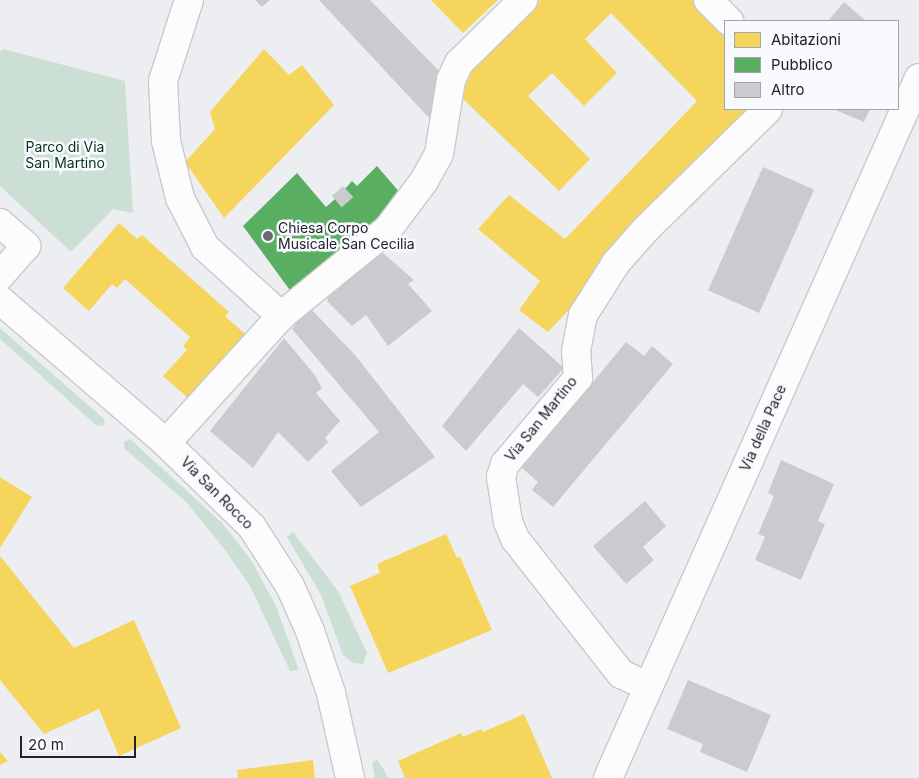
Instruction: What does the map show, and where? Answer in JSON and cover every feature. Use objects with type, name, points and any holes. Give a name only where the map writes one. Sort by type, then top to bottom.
[{"type":"street","points":[[189,0],[163,81],[166,141],[180,198],[205,247],[281,316]]},
{"type":"street","points":[[166,443],[281,316],[388,229],[439,154],[450,80],[459,63],[523,0]]},
{"type":"street","points":[[708,0],[728,20]]},
{"type":"street","name":"Via della Pace","points":[[608,778],[647,686],[919,78]]},
{"type":"street","name":"Via San Martino","points":[[647,686],[621,674],[515,539],[506,515],[501,477],[504,464],[578,378],[576,351],[583,315],[616,263],[646,229],[767,110]]},
{"type":"street","points":[[0,223],[26,246],[0,276]]},
{"type":"street","name":"Via San Rocco","points":[[0,300],[166,443],[242,515],[290,586],[322,661],[350,778]]},
{"type":"green space","name":"Parco di Via San Martino","points":[[3,49],[125,81],[133,213],[113,209],[71,252],[0,186],[0,52]]},
{"type":"green space","points":[[0,328],[104,419],[105,425],[97,426],[0,339]]},
{"type":"green space","points":[[130,439],[222,523],[251,560],[276,606],[299,670],[290,671],[250,586],[225,550],[187,503],[124,448],[124,442]]},
{"type":"green space","points":[[293,532],[338,591],[367,653],[363,664],[353,663],[343,655],[321,595],[287,537]]},
{"type":"green space","points":[[377,759],[388,778],[375,778],[372,763]]},
{"type":"building: Abitazioni","points":[[431,0],[498,0],[463,33]]},
{"type":"building: Abitazioni","points":[[540,0],[699,0],[724,26],[724,110],[756,110],[548,332],[519,310],[540,281],[478,229],[509,195],[565,239],[697,101],[611,13],[585,39],[617,73],[584,106],[552,73],[528,96],[590,159],[559,191],[461,97],[476,61]]},
{"type":"building: Abitazioni","points":[[264,49],[289,75],[302,65],[334,105],[224,218],[185,162],[215,129],[210,112]]},
{"type":"building: Abitazioni","points":[[119,223],[137,239],[142,235],[229,312],[225,316],[245,334],[188,398],[163,376],[187,350],[183,346],[190,337],[125,279],[117,288],[112,284],[89,311],[63,288]]},
{"type":"building: Abitazioni","points":[[0,477],[32,497],[0,548]]},
{"type":"building: Abitazioni","points":[[446,534],[457,558],[460,557],[492,630],[388,673],[350,586],[380,573],[377,564]]},
{"type":"building: Abitazioni","points":[[0,556],[74,648],[134,620],[181,728],[119,756],[99,709],[44,734],[0,680]]},
{"type":"building: Abitazioni","points":[[524,714],[552,778],[405,778],[398,761],[461,733],[463,737],[481,729],[483,732]]},
{"type":"building: Abitazioni","points":[[0,752],[8,761],[0,765]]},
{"type":"building: Abitazioni","points":[[313,760],[315,778],[238,778],[237,770]]},
{"type":"building: Pubblico","points":[[377,166],[401,194],[378,224],[292,293],[243,226],[297,173],[326,207],[335,199],[341,206],[353,197],[345,189],[352,181],[357,186]]},
{"type":"building: Altro","points":[[255,0],[270,0],[262,7]]},
{"type":"building: Altro","points":[[319,0],[370,0],[442,74],[430,119]]},
{"type":"building: Altro","points":[[844,2],[865,20],[829,20]]},
{"type":"building: Altro","points":[[835,110],[870,110],[864,122]]},
{"type":"building: Altro","points":[[763,167],[814,190],[759,313],[708,290]]},
{"type":"building: Altro","points":[[343,186],[353,197],[342,207],[332,196]]},
{"type":"building: Altro","points":[[383,253],[414,280],[408,284],[432,311],[388,346],[366,315],[352,326],[327,301],[330,293]]},
{"type":"building: Altro","points":[[309,307],[355,355],[435,457],[361,507],[331,471],[379,432],[292,329]]},
{"type":"building: Altro","points":[[519,328],[564,368],[538,397],[523,384],[466,451],[442,426]]},
{"type":"building: Altro","points":[[284,338],[314,374],[322,388],[316,393],[340,421],[325,438],[328,442],[308,462],[278,432],[253,468],[210,431]]},
{"type":"building: Altro","points":[[626,342],[644,356],[652,346],[673,364],[553,507],[532,490],[538,482],[522,468]]},
{"type":"building: Altro","points":[[781,460],[834,484],[818,521],[825,524],[801,580],[755,560],[765,537],[758,534],[774,496],[768,493]]},
{"type":"building: Altro","points":[[645,501],[666,526],[643,547],[654,560],[626,584],[593,546]]},
{"type":"building: Altro","points":[[688,680],[771,715],[747,772],[700,752],[703,744],[667,729]]},
{"type":"place","name":"Chiesa Corpo Musicale San Cecilia","points":[[268,236]]}]
